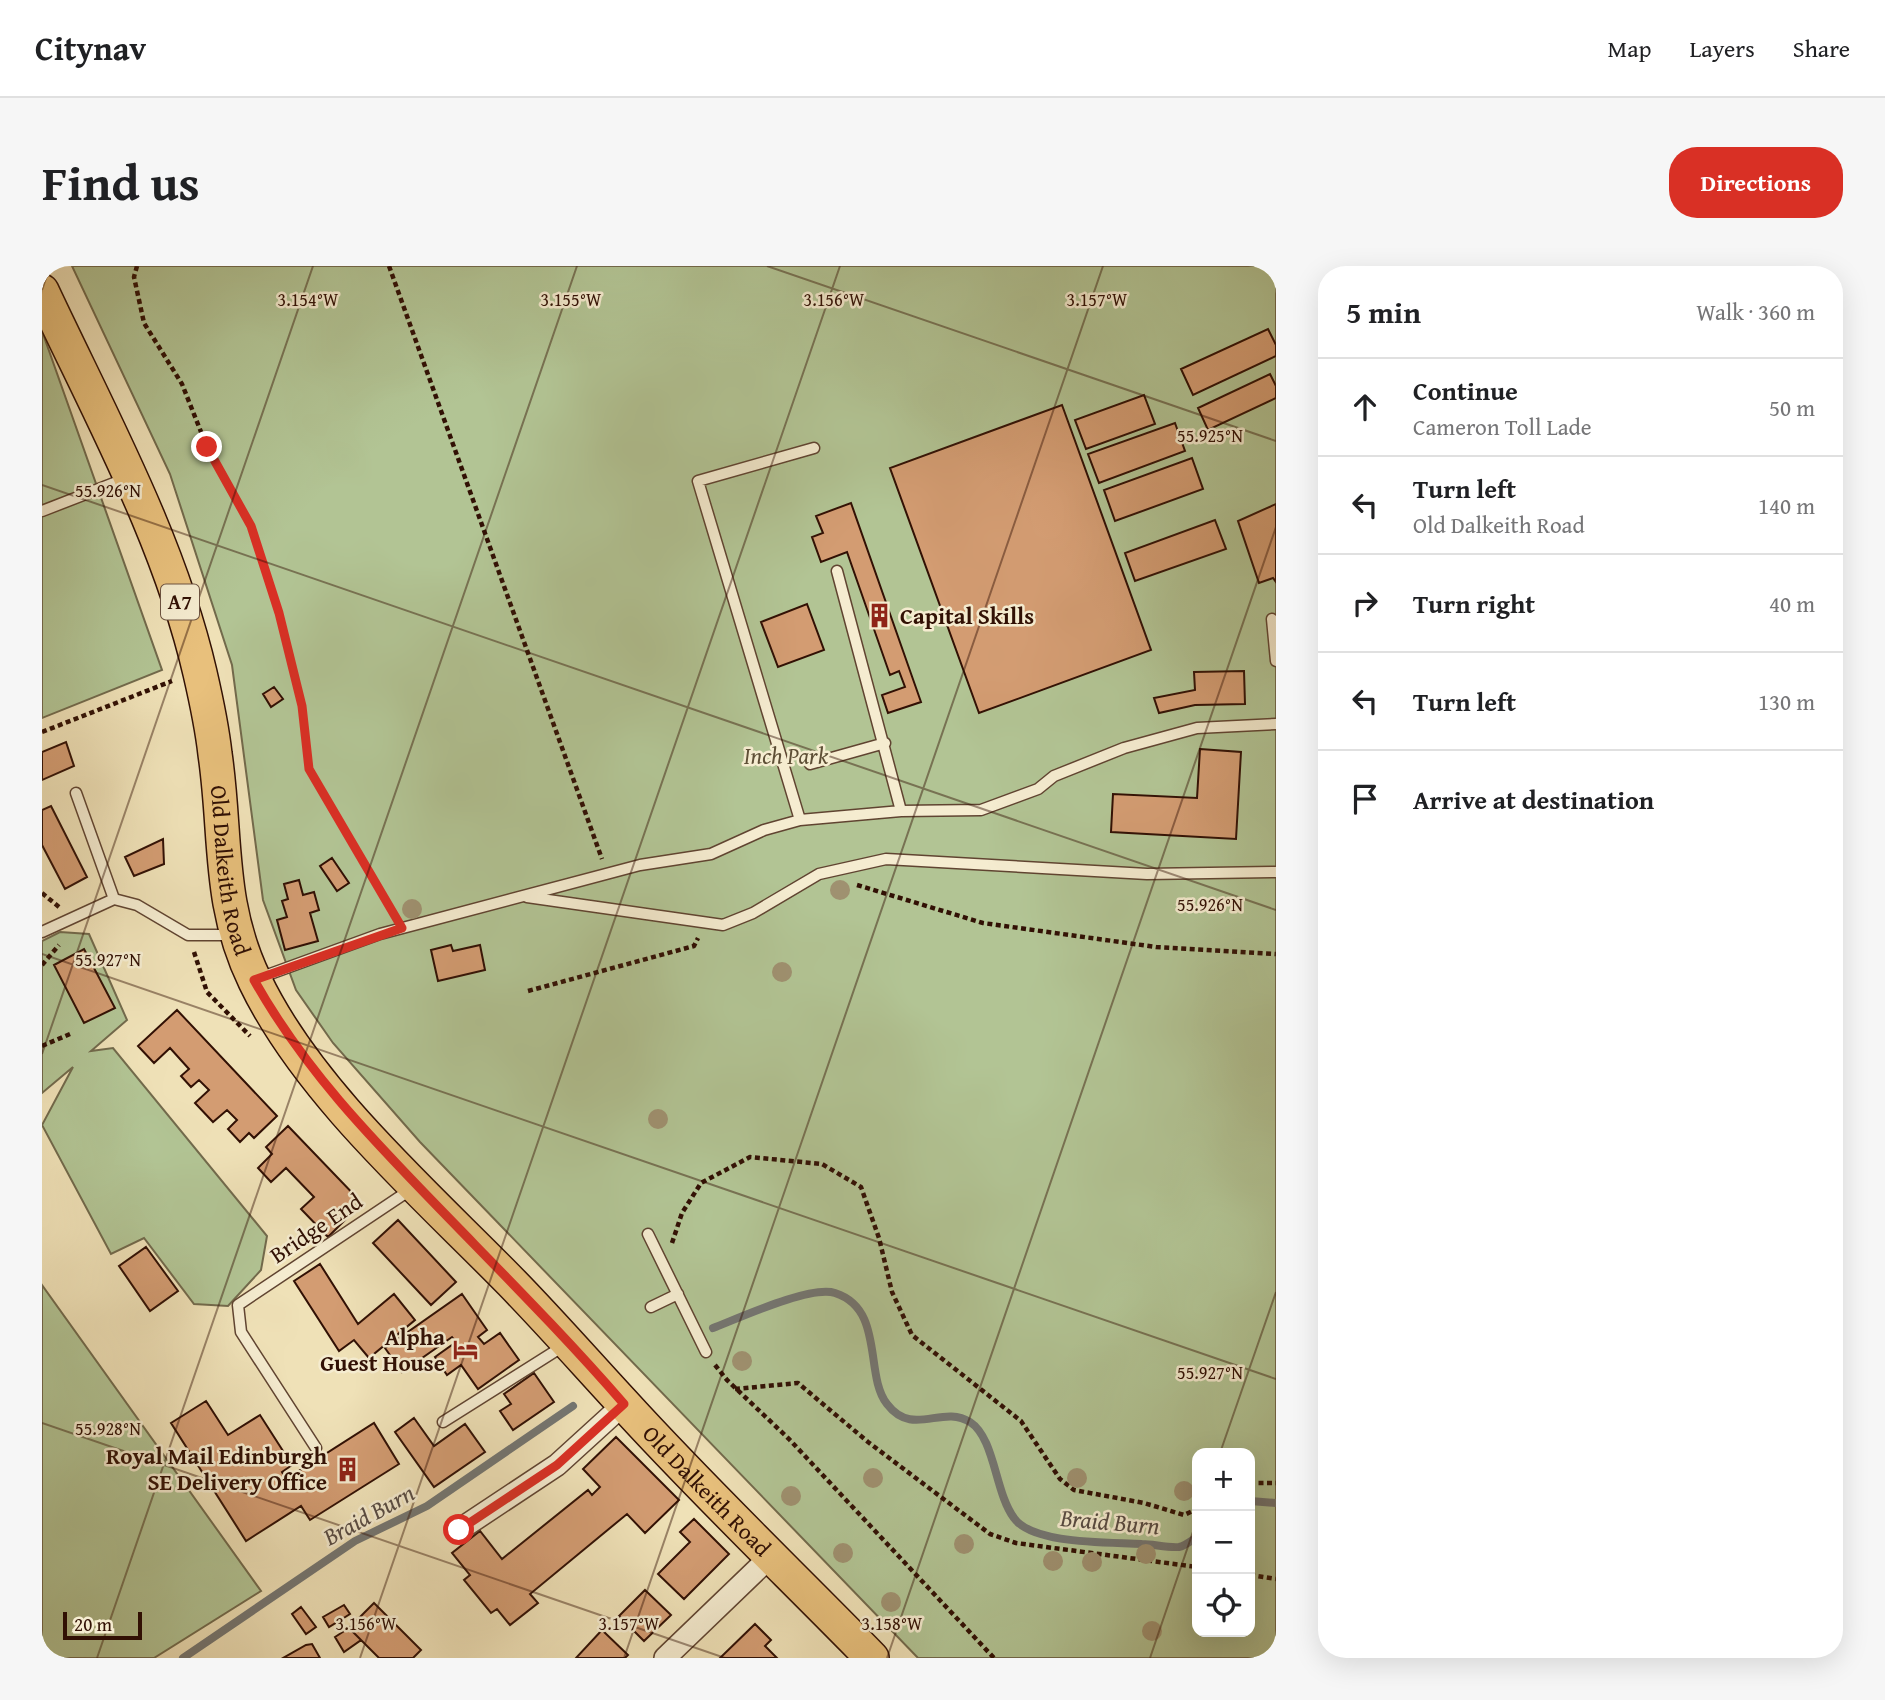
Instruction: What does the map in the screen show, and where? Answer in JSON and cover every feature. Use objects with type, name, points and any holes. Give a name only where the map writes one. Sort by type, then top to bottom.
[{"type":"main road","name":"Old Dalkeith Road","points":[[42,291],[173,578],[199,671],[216,756],[227,890],[237,935],[254,980],[281,1029],[322,1083],[417,1185],[570,1342],[624,1404],[872,1658]]},
{"type":"street","points":[[459,1530],[557,1465],[624,1404]]},
{"type":"street","points":[[665,1658],[771,1556]]},
{"type":"lane","points":[[800,820],[698,481],[814,448]]},
{"type":"lane","points":[[42,511],[129,477]]},
{"type":"lane","points":[[837,572],[885,743],[901,811]]},
{"type":"lane","points":[[1272,619],[1276,661]]},
{"type":"lane","points":[[254,980],[402,928],[608,873],[711,854],[764,830],[800,820],[901,811],[981,810],[1038,789],[1054,776],[1124,748],[1197,728],[1276,724]]},
{"type":"lane","points":[[810,764],[885,743]]},
{"type":"lane","points":[[76,793],[114,899]]},
{"type":"lane","points":[[521,896],[723,925],[752,913],[819,874],[886,859],[1147,874],[1276,873]]},
{"type":"lane","points":[[42,932],[114,899],[137,905],[188,935],[237,935]]},
{"type":"lane","name":"Bridge End","points":[[316,1448],[241,1332],[238,1305],[417,1185]]},
{"type":"lane","points":[[648,1234],[706,1352]]},
{"type":"lane","points":[[651,1307],[678,1294]]},
{"type":"lane","points":[[443,1422],[570,1342]]},
{"type":"path","points":[[137,266],[134,278],[144,323],[182,384],[207,447],[251,526],[283,627],[302,706],[309,769],[402,928]]},
{"type":"path","points":[[389,266],[608,873]]},
{"type":"path","points":[[42,732],[199,671]]},
{"type":"path","points":[[819,874],[983,923],[1156,947],[1276,954]]},
{"type":"path","points":[[528,991],[694,946],[705,924]]},
{"type":"path","points":[[42,1046],[70,1034]]},
{"type":"path","points":[[665,1267],[682,1213],[701,1183],[750,1157],[822,1164],[861,1187],[879,1238],[892,1292],[912,1335],[1021,1422],[1059,1479],[1074,1490],[1184,1514],[1192,1511]]},
{"type":"path","points":[[706,1352],[735,1389],[789,1439],[994,1658]]},
{"type":"path","points":[[735,1389],[798,1383],[868,1442],[990,1534],[1016,1543],[1192,1566]]},
{"type":"path","points":[[1255,1483],[1276,1482]]},
{"type":"path","points":[[1255,1576],[1276,1579]]},
{"type":"green space","name":"Inch Park","points":[[72,266],[1276,266],[1276,1658],[918,1658],[420,1142],[333,1043],[296,990],[263,900],[232,665],[170,474]]},
{"type":"green space","points":[[42,331],[162,670],[42,718]]},
{"type":"green space","points":[[60,932],[89,934],[127,1020],[91,1051],[113,1048],[267,1236],[261,1270],[228,1306],[194,1304],[144,1238],[111,1254],[42,1125],[73,1067],[42,1093],[42,941]]},
{"type":"green space","points":[[42,1285],[261,1591],[154,1658],[42,1658]]},
{"type":"building","points":[[1268,329],[1276,345],[1276,356],[1193,395],[1181,369]]},
{"type":"building","points":[[1270,374],[1276,386],[1276,398],[1208,430],[1198,408]]},
{"type":"building","points":[[1144,395],[1155,424],[1086,449],[1075,420]]},
{"type":"building","points":[[1062,405],[1151,650],[979,713],[890,468]]},
{"type":"building","points":[[1175,423],[1185,451],[1099,483],[1088,454]]},
{"type":"building","points":[[1192,458],[1203,489],[1115,521],[1104,490]]},
{"type":"building","name":"Capital Skills","points":[[851,503],[921,702],[888,713],[882,695],[905,687],[899,671],[890,675],[847,552],[821,562],[812,537],[823,533],[816,516]]},
{"type":"building","points":[[1276,504],[1276,582],[1273,578],[1259,583],[1238,521]]},
{"type":"building","points":[[1215,520],[1226,549],[1135,581],[1125,553]]},
{"type":"building","points":[[807,604],[824,650],[778,667],[761,622]]},
{"type":"building","points":[[1244,671],[1245,704],[1195,705],[1159,713],[1154,698],[1195,690],[1194,672]]},
{"type":"building","points":[[274,687],[283,699],[271,707],[263,694]]},
{"type":"building","points":[[66,742],[74,766],[42,780],[42,752]]},
{"type":"building","points":[[1200,749],[1241,752],[1236,839],[1111,832],[1113,794],[1197,798]]},
{"type":"building","points":[[51,806],[87,877],[65,889],[42,845],[42,810]]},
{"type":"building","points":[[163,839],[164,864],[134,876],[125,857]]},
{"type":"building","points":[[332,858],[349,883],[337,891],[320,866]]},
{"type":"building","points":[[299,880],[303,895],[314,892],[319,910],[310,913],[318,941],[285,950],[277,920],[287,917],[282,901],[288,899],[284,884]]},
{"type":"building","points":[[451,945],[453,951],[480,945],[485,970],[438,981],[431,950]]},
{"type":"building","points":[[84,949],[115,1008],[84,1023],[54,965]]},
{"type":"building","points":[[177,1010],[277,1116],[254,1138],[249,1133],[240,1142],[228,1129],[237,1120],[227,1110],[213,1122],[195,1103],[209,1090],[199,1080],[191,1087],[181,1076],[189,1069],[170,1048],[154,1063],[138,1046]]},
{"type":"building","points":[[288,1126],[362,1203],[328,1237],[301,1209],[314,1197],[286,1168],[271,1182],[258,1168],[272,1154],[266,1147]]},
{"type":"building","points":[[398,1220],[456,1282],[431,1305],[373,1243]]},
{"type":"building","points":[[146,1247],[178,1291],[150,1311],[119,1266]]},
{"type":"building","points":[[320,1264],[358,1324],[394,1294],[415,1320],[369,1358],[354,1340],[339,1351],[294,1281]]},
{"type":"building","points":[[462,1294],[487,1330],[478,1337],[484,1344],[500,1333],[519,1360],[478,1389],[461,1365],[447,1375],[435,1357],[456,1342],[452,1337],[402,1372],[385,1348]]},
{"type":"building","points":[[534,1373],[554,1402],[513,1430],[500,1411],[511,1404],[504,1394]]},
{"type":"building","name":"Royal Mail Edinburgh SE Delivery Office","points":[[206,1401],[228,1435],[260,1415],[292,1465],[282,1472],[286,1479],[374,1423],[399,1464],[310,1520],[301,1506],[246,1541],[171,1423]]},
{"type":"building","points":[[414,1418],[434,1446],[465,1424],[485,1452],[434,1487],[395,1432]]},
{"type":"building","points":[[616,1437],[679,1500],[645,1533],[627,1514],[530,1594],[538,1603],[510,1625],[497,1609],[491,1613],[464,1580],[470,1575],[452,1553],[480,1531],[502,1559],[588,1490],[592,1495],[600,1487],[583,1469]]},
{"type":"building","points":[[694,1519],[729,1554],[684,1599],[658,1574],[690,1542],[680,1532]]},
{"type":"building","points":[[645,1590],[671,1615],[644,1641],[619,1616]]},
{"type":"building","points":[[374,1603],[421,1650],[413,1658],[379,1658],[349,1628]]},
{"type":"building","points":[[344,1605],[350,1614],[329,1627],[323,1617]]},
{"type":"building","points":[[301,1607],[316,1627],[306,1634],[292,1614]]},
{"type":"building","points":[[755,1624],[771,1640],[765,1646],[777,1658],[720,1658]]},
{"type":"building","points":[[349,1628],[361,1640],[344,1652],[335,1637]]},
{"type":"building","points":[[602,1630],[628,1655],[625,1658],[576,1658]]},
{"type":"building","points":[[312,1644],[320,1658],[283,1658],[306,1645]]},
{"type":"waterway","name":"Braid Burn","points":[[713,1328],[793,1298],[824,1292],[835,1293],[851,1301],[861,1313],[871,1344],[880,1392],[887,1404],[907,1419],[949,1416],[970,1422],[985,1440],[1008,1507],[1014,1518],[1024,1527],[1055,1538],[1093,1542],[1170,1547],[1181,1546],[1192,1540]]},
{"type":"waterway","name":"Braid Burn","points":[[183,1658],[355,1541],[427,1506],[573,1406]]},
{"type":"waterway","name":"Braid Burn","points":[[1255,1501],[1276,1503]]},
{"type":"place","name":"Capital Skills","points":[[880,616]]},
{"type":"place","name":"Alpha Guest House","points":[[465,1350]]},
{"type":"place","name":"Royal Mail Edinburgh SE Delivery Office","points":[[347,1469]]},
{"type":"route","points":[[207,447],[251,526],[279,613],[302,706],[309,769],[402,928],[254,980],[281,1029],[322,1083],[375,1142],[570,1342],[624,1404],[557,1465],[459,1530]]}]
